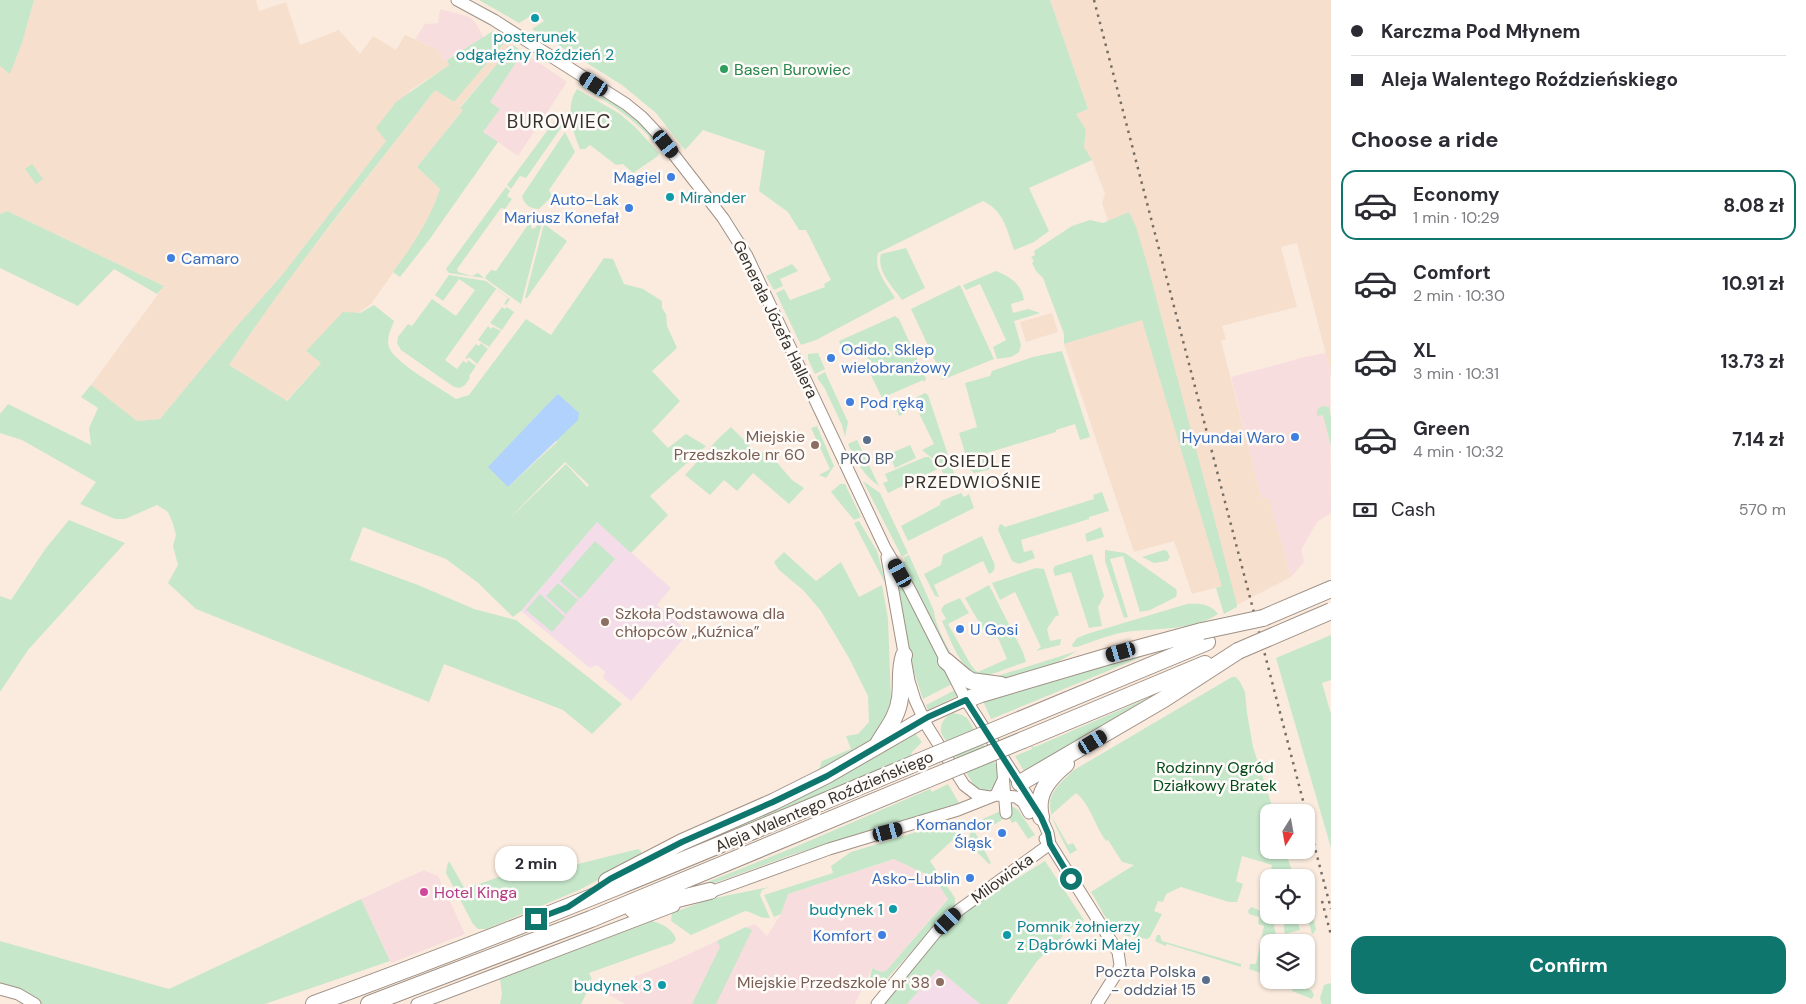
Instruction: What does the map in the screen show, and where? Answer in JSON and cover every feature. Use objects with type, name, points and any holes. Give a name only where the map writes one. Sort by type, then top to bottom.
[{"type":"highway","points":[[966,700],[1166,640],[1205,636],[1263,618],[1331,589]]},
{"type":"highway","name":"Aleja Walentego Roździeńskiego","points":[[368,1004],[591,919],[1023,740],[1215,663],[1238,651],[1331,611]]},
{"type":"highway","name":"Aleja Walentego Roździeńskiego","points":[[314,1004],[568,907],[739,838],[1012,723],[1205,636]]},
{"type":"highway","points":[[876,747],[897,712],[900,698],[901,664],[904,655]]},
{"type":"highway","points":[[946,661],[965,678],[972,681],[1009,686]]},
{"type":"highway","points":[[1020,783],[1093,742],[1215,663]]},
{"type":"highway","points":[[568,907],[610,879],[682,842],[827,776],[924,719]]},
{"type":"highway","points":[[1041,817],[1039,803],[1046,785],[1057,772],[1093,742]]},
{"type":"highway","points":[[591,919],[710,891]]},
{"type":"street","name":"Generała Józefa Hallera","points":[[457,0],[494,20],[626,104],[642,117],[658,133],[723,218],[742,246],[885,548],[909,588],[966,700],[1041,817],[1048,833],[1050,844]]},
{"type":"street","name":"Generała Józefa Hallera","points":[[885,548],[911,687],[924,719],[964,785],[977,795],[1013,796],[1020,799],[1118,952],[1120,965],[1097,1004]]},
{"type":"street","points":[[924,719],[966,700]]},
{"type":"street","name":"Generała Józefa Hallera","points":[[993,796],[1003,780],[1006,813],[1002,758]]},
{"type":"street","points":[[417,1004],[648,917],[710,891],[829,849],[958,810],[1020,783]]},
{"type":"street","name":"Milowicka","points":[[877,1004],[936,932],[959,910],[1050,844]]},
{"type":"street","points":[[0,989],[18,994],[35,1004]]},
{"type":"shaded area","points":[[34,0],[256,0],[259,11],[286,2],[300,45],[339,30],[360,54],[373,36],[396,50],[405,35],[437,49],[444,61],[447,60],[449,65],[411,90],[377,128],[386,141],[282,275],[160,419],[137,421],[91,385],[164,286],[7,211],[0,214],[0,66],[10,73],[23,40]]},
{"type":"shaded area","points":[[1050,0],[1331,0],[1331,373],[1297,243],[1281,247],[1297,307],[1222,326],[1226,339],[1221,341],[1262,499],[1269,498],[1291,577],[1237,605],[1222,586],[1192,594],[1174,541],[1134,552],[1064,344],[1140,320],[1102,203],[1105,194],[1092,160],[1084,147],[1086,130],[1075,114],[1088,109]]},
{"type":"shaded area","points":[[440,9],[469,17],[475,22],[484,38],[444,61],[437,49],[415,39],[425,24],[438,23]]},
{"type":"shaded area","points":[[503,43],[513,45],[460,107],[463,110],[417,167],[440,189],[432,212],[415,242],[371,304],[306,351],[321,363],[286,401],[229,365],[299,266],[435,90],[454,102]]},
{"type":"shaded area","points":[[523,52],[567,82],[518,156],[483,132],[500,109],[490,102]]},
{"type":"shaded area","points":[[1052,313],[1058,332],[1026,342],[1020,322]]},
{"type":"shaded area","points":[[1326,353],[1331,373],[1331,513],[1317,522],[1301,550],[1304,562],[1291,577],[1269,498],[1262,499],[1231,377]]},
{"type":"shaded area","name":"Szkoła Podstawowa dla chłopców „Kuźnica”","points":[[597,522],[671,588],[657,605],[689,632],[631,701],[603,678],[605,672],[597,665],[590,668],[521,611]]},
{"type":"shaded area","points":[[895,859],[934,878],[948,898],[886,971],[881,972],[872,968],[855,1004],[625,1004],[607,994],[609,987],[672,962],[746,927],[755,924],[767,936],[781,914],[788,894]]},
{"type":"shaded area","points":[[424,870],[438,876],[465,934],[391,963],[361,899]]},
{"type":"shaded area","name":"Miejskie Przedszkole nr 38","points":[[938,969],[980,1004],[907,1004]]},
{"type":"green space","points":[[0,0],[34,0],[23,40],[10,74],[0,66]]},
{"type":"green space","points":[[479,0],[1050,0],[1088,109],[1076,114],[1086,130],[1084,147],[1092,160],[1029,188],[1049,231],[1034,242],[1014,250],[1004,222],[996,210],[983,201],[878,253],[877,265],[879,271],[895,298],[816,340],[801,345],[776,293],[784,289],[790,300],[825,287],[824,284],[831,280],[806,230],[799,230],[788,212],[759,191],[765,151],[703,130],[685,150],[656,113],[622,85],[532,29],[544,21],[538,12],[519,23]]},
{"type":"green space","points":[[493,31],[507,42],[503,44],[454,102],[435,90],[303,260],[229,365],[287,401],[321,363],[306,351],[343,312],[360,313],[374,305],[394,321],[388,341],[392,353],[419,375],[456,399],[469,395],[526,319],[551,335],[604,258],[613,259],[624,284],[643,289],[662,301],[667,326],[677,348],[652,371],[680,401],[652,431],[668,448],[686,434],[706,446],[650,496],[668,515],[631,553],[597,522],[521,611],[513,617],[477,582],[446,559],[363,527],[350,560],[418,585],[474,609],[516,620],[622,704],[592,734],[563,710],[444,664],[429,702],[196,609],[168,583],[178,565],[173,546],[176,535],[168,512],[157,505],[125,519],[115,519],[80,504],[96,482],[22,440],[0,433],[0,414],[8,404],[91,445],[89,428],[98,408],[81,397],[91,385],[137,421],[160,419],[282,275],[386,141],[376,128],[396,102],[449,65],[447,60]],"holes":[[[542,410],[557,442],[508,487],[529,424]],[[565,462],[589,485],[587,487],[566,464],[507,521]]]},
{"type":"green space","points":[[513,45],[523,52],[490,102],[500,109],[483,132],[498,142],[429,240],[400,277],[393,272],[426,222],[440,189],[417,167],[463,110],[460,108]]},
{"type":"green space","points":[[587,85],[618,105],[637,120],[662,147],[661,150],[634,122],[615,107],[582,87]]},
{"type":"green space","points":[[577,89],[620,114],[659,153],[658,156],[633,173],[623,164],[616,165],[590,145],[585,149],[580,149],[571,119],[571,103]]},
{"type":"green space","points":[[559,115],[563,117],[564,121],[561,128],[526,178],[520,176],[511,189],[507,185]]},
{"type":"green space","points":[[565,132],[575,152],[549,190],[552,196],[539,209],[533,208],[524,202],[522,196]]},
{"type":"green space","points":[[32,164],[43,179],[36,184],[25,169]]},
{"type":"green space","points":[[506,187],[510,191],[507,196],[512,199],[505,209],[501,208],[457,269],[458,272],[472,276],[478,273],[484,278],[449,273],[446,269]]},
{"type":"green space","points":[[7,211],[164,286],[157,294],[114,269],[78,306],[0,268],[0,214]]},
{"type":"green space","points":[[1129,212],[1136,227],[1148,267],[1237,605],[1237,607],[1224,614],[1216,588],[1222,586],[1142,320],[1064,344],[1064,334],[1043,278],[1036,271],[1032,263],[1034,261],[1031,257],[1035,255],[1034,251],[1072,226],[1090,220],[1103,223]]},
{"type":"green space","points":[[532,214],[536,218],[531,226],[532,229],[541,221],[542,223],[521,304],[485,277],[491,270],[496,271],[532,219]]},
{"type":"green space","points":[[544,224],[567,241],[527,298],[525,298]]},
{"type":"green space","points":[[906,248],[925,288],[902,300],[883,273],[880,260],[881,254]]},
{"type":"green space","points":[[792,264],[798,271],[780,279],[783,286],[774,290],[766,276]]},
{"type":"green space","points":[[996,271],[1006,275],[1021,289],[1024,300],[1011,304],[1013,313],[1028,309],[1040,313],[1014,321],[1021,345],[1019,352],[1011,357],[997,359],[993,347],[1006,340],[980,284],[966,290],[963,285]]},
{"type":"green space","points":[[449,275],[486,281],[510,299],[506,305],[504,304],[508,298],[496,289],[445,360],[457,369],[463,361],[467,363],[468,360],[476,366],[465,385],[460,388],[454,387],[401,350],[397,343],[398,337],[408,324],[412,326],[432,299],[456,316],[475,290],[459,279],[443,301],[435,295]]},
{"type":"green space","points":[[960,285],[994,359],[942,380],[939,369],[911,309]]},
{"type":"green space","points":[[502,307],[505,309],[507,307],[514,312],[502,330],[490,323]]},
{"type":"green space","points":[[895,316],[899,319],[926,379],[924,382],[923,380],[882,398],[866,365],[869,361],[863,348],[845,356],[839,341]]},
{"type":"green space","points":[[488,326],[491,329],[493,327],[501,331],[489,347],[478,340]]},
{"type":"green space","points":[[481,343],[488,349],[477,364],[469,357],[465,358],[476,344],[479,346]]},
{"type":"green space","points":[[1062,351],[1090,437],[1080,440],[1075,424],[1056,430],[1056,432],[987,453],[992,469],[974,473],[970,469],[959,433],[977,427],[965,383],[990,376],[992,371],[1033,357]]},
{"type":"green space","points":[[818,353],[825,369],[815,374],[808,359],[808,354]]},
{"type":"green space","points":[[825,372],[848,422],[845,437],[842,425],[824,387],[817,378]]},
{"type":"green space","points":[[925,393],[928,395],[954,473],[952,481],[948,483],[941,469],[943,467],[922,450],[934,444],[916,407],[899,416],[896,408]]},
{"type":"green space","points":[[1322,406],[1329,407],[1331,446],[1323,415],[1317,416],[1317,410]]},
{"type":"green space","points":[[817,426],[834,466],[826,478],[819,475],[830,469],[811,428]]},
{"type":"green space","points":[[731,427],[759,455],[766,450],[792,480],[804,488],[789,504],[753,473],[737,491],[724,480],[710,495],[685,475]]},
{"type":"green space","points":[[857,440],[879,486],[864,473],[848,444]]},
{"type":"green space","points":[[910,445],[916,458],[895,468],[889,454]]},
{"type":"green space","points":[[929,457],[940,468],[888,493],[883,483],[888,481],[885,474]]},
{"type":"green space","points":[[863,481],[880,493],[908,553],[902,557]]},
{"type":"green space","points":[[840,484],[845,484],[861,517],[854,520],[831,492]]},
{"type":"green space","points":[[1102,492],[1109,511],[1021,540],[1024,552],[1032,550],[1035,558],[1019,564],[1012,561],[998,530],[1001,524],[1005,527],[1094,499],[1093,495]]},
{"type":"green space","points":[[961,493],[964,497],[969,494],[974,508],[908,541],[901,526],[940,505],[941,501]]},
{"type":"green space","points":[[69,520],[125,543],[28,650],[0,692],[0,596],[11,600],[46,548]]},
{"type":"green space","points":[[859,521],[877,551],[886,585],[854,523]]},
{"type":"green space","points":[[1101,527],[1104,537],[1087,542],[1085,534]]},
{"type":"green space","points":[[982,536],[994,563],[993,571],[989,574],[983,561],[934,585],[939,597],[935,596],[924,574],[941,565],[943,555]]},
{"type":"green space","points":[[595,541],[615,559],[580,599],[560,581]]},
{"type":"green space","points":[[1105,550],[1125,553],[1176,589],[1176,597],[1150,610],[1140,612],[1123,556],[1110,559],[1128,617],[1124,618],[1105,561]]},
{"type":"green space","points":[[1164,550],[1167,551],[1170,557],[1167,561],[1154,563],[1142,557]]},
{"type":"green space","points":[[784,552],[816,581],[841,562],[859,597],[882,585],[888,619],[891,700],[879,734],[868,746],[818,772],[822,761],[851,749],[846,736],[858,734],[869,722],[868,696],[849,658],[821,611],[803,590],[779,570],[774,562]]},
{"type":"green space","points":[[1092,554],[1104,596],[1098,607],[1102,626],[1089,628],[1071,572],[1055,576],[1053,570],[1055,566]]},
{"type":"green space","points":[[909,555],[934,611],[940,632],[960,668],[947,651],[902,562],[905,561],[904,557]]},
{"type":"green space","points":[[1036,568],[1044,569],[1059,615],[1055,617],[1047,629],[1050,641],[1061,639],[1060,645],[1036,651],[1041,647],[1015,592],[1000,600],[992,583]]},
{"type":"green space","points":[[897,577],[952,684],[923,699],[910,660]]},
{"type":"green space","points":[[558,583],[578,600],[566,614],[546,596]]},
{"type":"green space","points":[[989,585],[1023,652],[1026,662],[984,675],[969,669],[957,654],[942,621],[946,619],[941,610],[944,605],[960,598],[969,613],[948,624],[976,671],[978,672],[1007,659],[998,638],[988,638],[965,598]]},
{"type":"green space","points":[[540,594],[565,617],[552,632],[526,610]]},
{"type":"green space","points":[[1187,604],[1204,605],[1212,608],[1218,614],[1185,626],[1125,632],[1077,647],[1072,645],[1077,638],[1087,634]]},
{"type":"green space","points":[[1331,635],[1331,680],[1322,683],[1331,714],[1331,848],[1276,658]]},
{"type":"green space","points":[[1178,642],[991,719],[983,701],[1073,676],[1113,660]]},
{"type":"green space","points":[[1077,651],[1047,668],[1013,678],[985,680]]},
{"type":"green space","name":"Rodzinny Ogród Działkowy Bratek","points":[[1232,677],[1236,677],[1245,692],[1253,747],[1271,804],[1260,804],[1260,859],[1288,859],[1291,869],[1271,869],[1272,865],[1242,856],[1236,881],[1243,884],[1237,902],[1229,902],[1181,887],[1166,894],[1163,902],[1158,901],[1154,911],[1162,914],[1150,937],[1147,939],[1128,936],[1113,928],[1091,892],[1134,865],[1122,862],[1108,840],[1106,841],[1102,835],[1085,803],[1076,793],[1052,814],[1050,803],[1055,790],[1074,770]]},
{"type":"green space","points":[[1180,684],[1024,771],[1015,756],[1032,749],[1031,746],[1035,747]]},
{"type":"green space","points":[[955,690],[957,696],[928,710],[926,705]]},
{"type":"green space","points":[[953,713],[967,718],[999,770],[1000,773],[994,789],[983,790],[974,785],[941,733],[943,721]]},
{"type":"green space","points":[[913,731],[922,742],[912,752],[911,756],[669,857]]},
{"type":"green space","points":[[948,784],[959,803],[794,854],[676,897],[665,899],[795,847],[930,789],[932,792]]},
{"type":"green space","points":[[1012,806],[1018,810],[1035,835],[1028,839],[1016,821],[1012,823],[1008,816],[992,826],[990,823],[975,832],[991,863],[989,864],[969,844],[970,833],[967,826]]},
{"type":"green space","points":[[1053,818],[1068,845],[1073,843],[1077,850],[1070,854]]},
{"type":"green space","points":[[952,821],[958,835],[930,861],[955,898],[955,906],[884,982],[875,981],[870,978],[872,968],[881,972],[886,971],[948,899],[934,878],[894,859],[788,894],[781,914],[774,917],[764,895],[833,873],[831,866],[851,852]]},
{"type":"green space","points":[[638,849],[641,851],[642,857],[579,890],[487,929],[478,929],[473,924],[446,873],[449,861],[465,889],[547,860],[554,860],[558,864],[574,865]]},
{"type":"green space","points":[[1045,861],[1084,920],[1063,933],[1062,937],[1037,961],[1007,1004],[980,1004],[938,969],[907,1004],[884,1004],[939,935],[971,907]]},
{"type":"green space","points":[[769,887],[762,890],[760,895],[770,918],[763,918],[745,911],[691,935],[671,921],[672,913],[710,899]]},
{"type":"green space","points":[[361,899],[390,961],[265,1004],[39,1004],[0,985],[0,941],[169,989]]},
{"type":"green space","points":[[1251,907],[1260,911],[1260,924],[1275,924],[1276,934],[1262,934],[1264,926],[1258,924],[1259,917],[1249,914],[1248,911]]},
{"type":"green space","points":[[652,921],[663,925],[672,932],[676,939],[673,943],[589,973],[592,979],[580,985],[587,992],[581,1004],[500,1004],[502,994],[500,979]]},
{"type":"green space","points":[[1284,924],[1298,924],[1300,930],[1285,934]]},
{"type":"green space","points":[[1309,924],[1315,924],[1316,929],[1312,934]]},
{"type":"green space","points":[[746,927],[752,930],[716,1004],[692,1004],[720,947],[717,941]]},
{"type":"green space","points":[[1157,935],[1160,935],[1162,941],[1241,964],[1241,967],[1167,944],[1165,946],[1155,941]]},
{"type":"green space","points":[[1260,945],[1260,973],[1249,969],[1250,964],[1256,964]]},
{"type":"green space","points":[[1331,983],[1331,1004],[1322,1004],[1320,998],[1324,985]]},
{"type":"green space","points":[[1292,989],[1309,989],[1314,995],[1312,999],[1292,991]]},
{"type":"water","points":[[558,394],[579,413],[578,420],[508,487],[488,467]]},
{"type":"railway","points":[[1094,0],[1304,804]]},
{"type":"railway","points":[[1315,848],[1331,909]]},
{"type":"railway","points":[[1322,901],[1331,935]]},
{"type":"place","name":"posterunek odgałęźny Roździeń 2","points":[[535,18]]},
{"type":"place","name":"Basen Burowiec","points":[[724,69]]},
{"type":"place","name":"Magiel","points":[[671,177]]},
{"type":"place","name":"Mirander","points":[[670,197]]},
{"type":"place","name":"Auto-Lak Mariusz Konefał","points":[[629,208]]},
{"type":"place","name":"Camaro","points":[[171,258]]},
{"type":"place","name":"Odido. Sklep wielobranżowy","points":[[831,358]]},
{"type":"place","name":"Pod ręką","points":[[850,402]]},
{"type":"place","name":"Hyundai Waro","points":[[1295,437]]},
{"type":"place","name":"PKO BP","points":[[867,440]]},
{"type":"place","name":"Miejskie Przedszkole nr 60","points":[[815,445]]},
{"type":"place","name":"Szkoła Podstawowa dla chłopców „Kuźnica”","points":[[605,622]]},
{"type":"place","name":"U Gosi","points":[[960,629]]},
{"type":"place","name":"Komandor Śląsk","points":[[1002,833]]},
{"type":"place","name":"Asko-Lublin","points":[[970,878]]},
{"type":"place","name":"Hotel Kinga","points":[[424,892]]},
{"type":"place","name":"budynek 1","points":[[893,909]]},
{"type":"place","name":"Komfort","points":[[882,935]]},
{"type":"place","name":"Pomnik żołnierzy z Dąbrówki Małej","points":[[1007,935]]},
{"type":"place","name":"Poczta Polska - oddział 15","points":[[1206,980]]},
{"type":"place","name":"Miejskie Przedszkole nr 38","points":[[940,982]]},
{"type":"place","name":"budynek 3","points":[[662,985]]},
{"type":"district","name":"BUROWIEC","points":[[559,121]]},
{"type":"district","name":"OSIEDLE PRZEDWIOŚNIE","points":[[973,471]]},
{"type":"route","points":[[536,919],[568,907],[610,879],[682,842],[827,776],[928,717],[966,700],[1041,817],[1048,833],[1050,844],[1071,879]]}]
